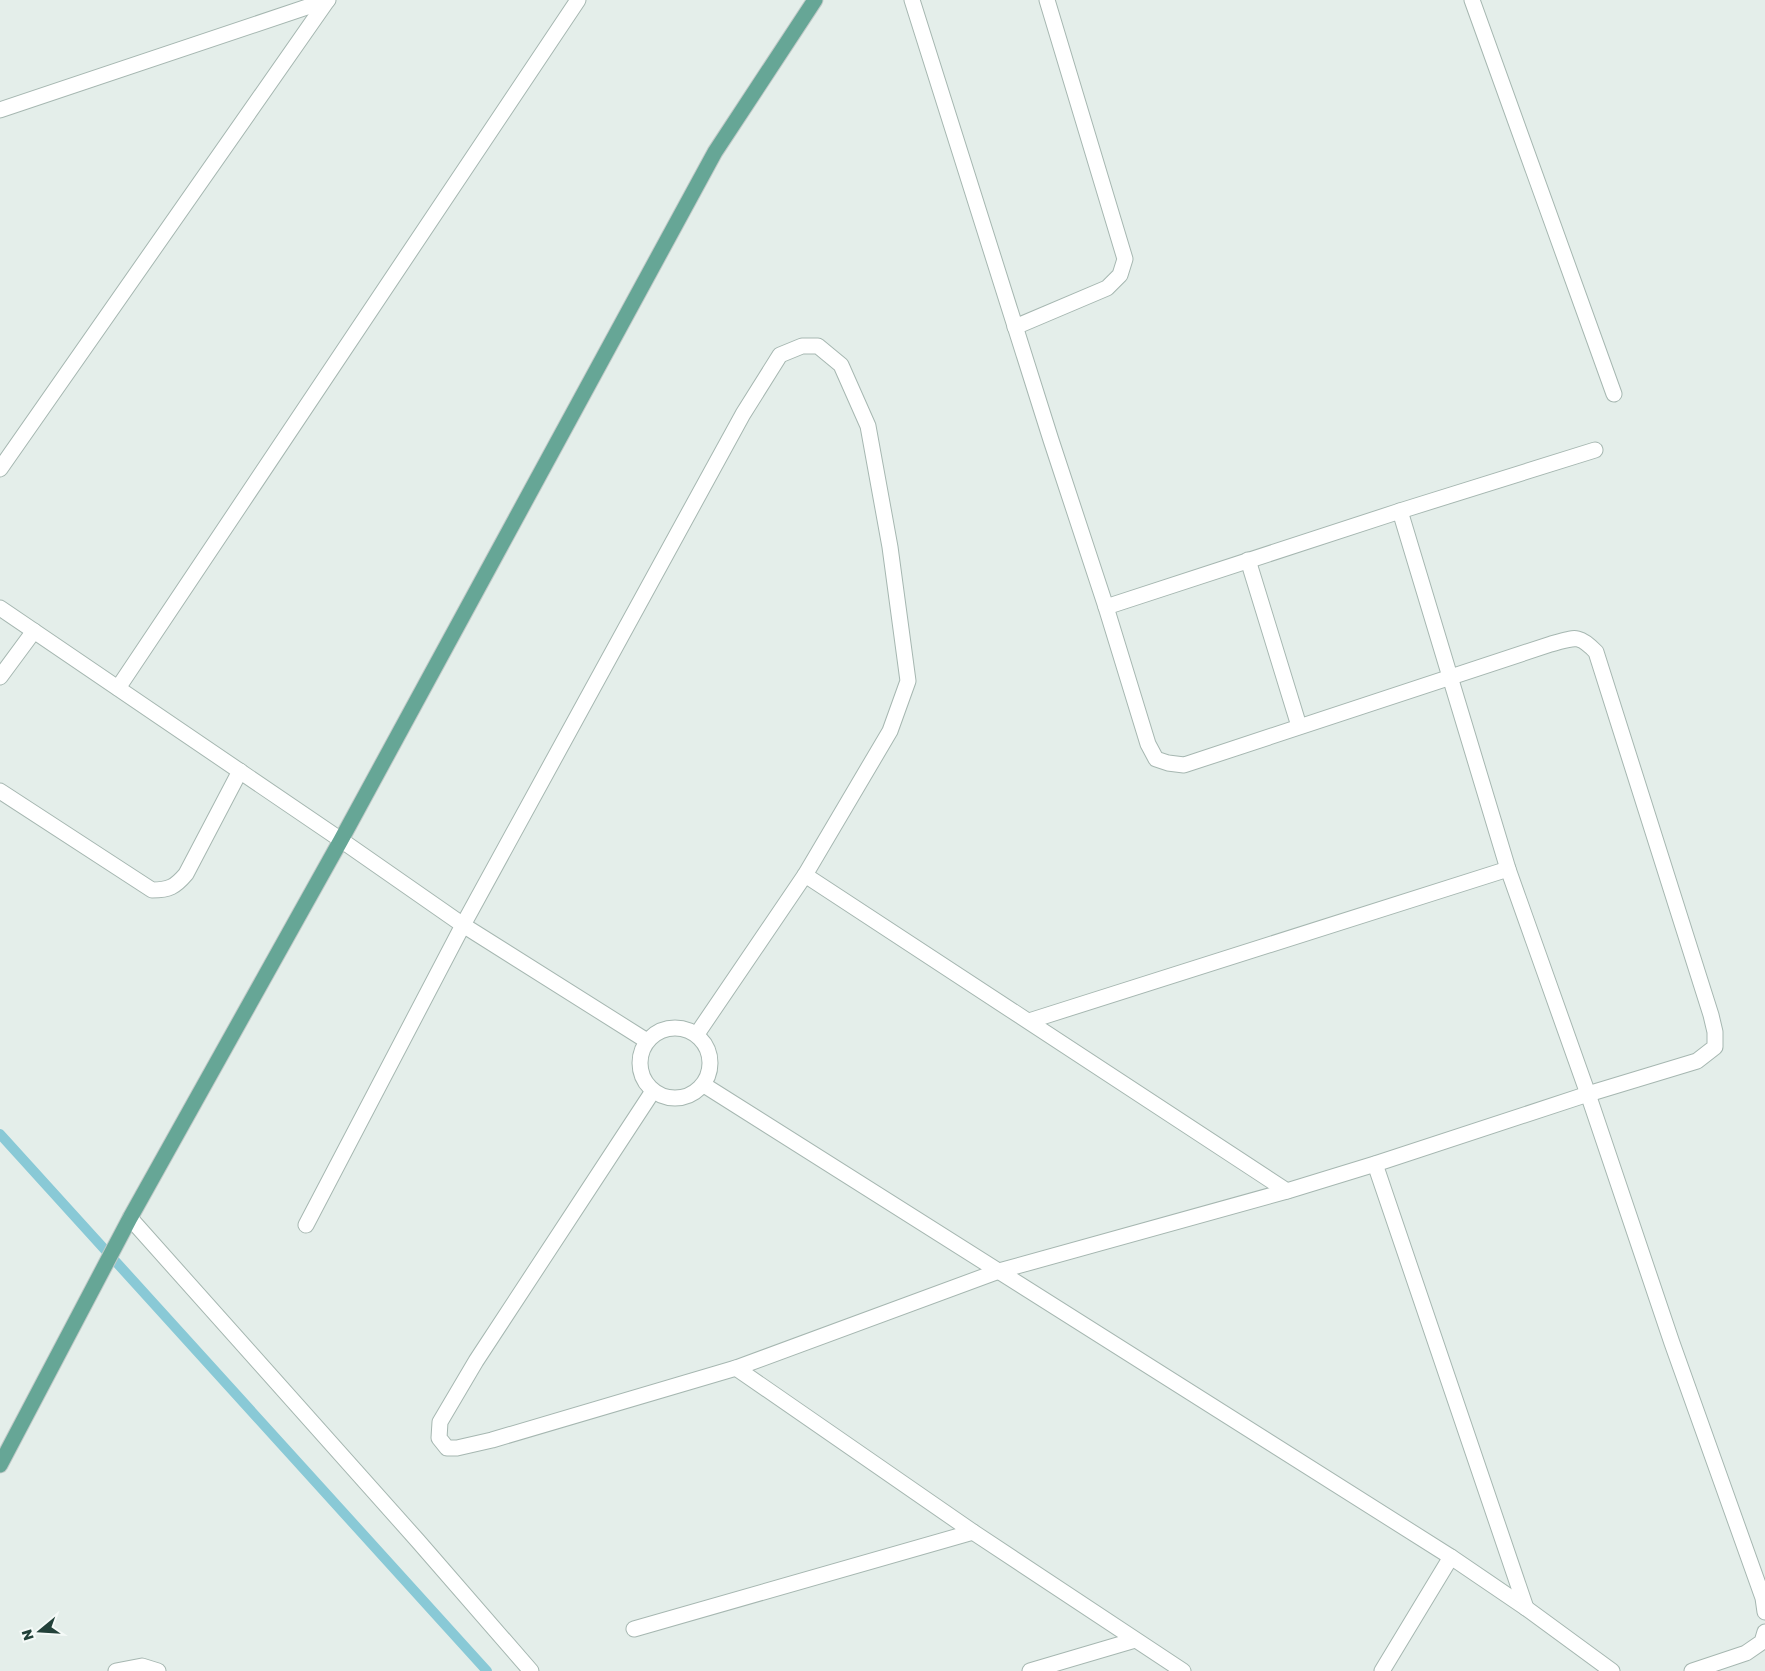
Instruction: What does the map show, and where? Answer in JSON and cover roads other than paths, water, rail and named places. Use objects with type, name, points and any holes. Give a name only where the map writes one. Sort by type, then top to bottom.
[{"type":"main road","points":[[0,1465],[112,1250],[341,840],[715,152],[815,0]]},
{"type":"street","points":[[0,110],[290,6],[328,0]]},
{"type":"street","points":[[0,469],[328,0]]},
{"type":"street","points":[[118,688],[578,0]]},
{"type":"street","points":[[653,1091],[476,1360],[440,1422],[438,1438],[447,1448],[457,1448],[492,1440],[736,1368],[999,1271],[1375,1164],[1588,1094],[1697,1061],[1715,1047],[1715,1032],[1596,652],[1585,640],[1577,638],[1551,644],[1184,765],[1156,759],[1148,744],[912,0]]},
{"type":"street","points":[[1015,327],[1107,288],[1120,275],[1125,258],[1047,0]]},
{"type":"street","points":[[1472,0],[1614,394]]},
{"type":"street","points":[[306,1225],[463,925],[742,414],[780,354],[802,346],[818,346],[841,365],[868,426],[890,547],[908,681],[890,731],[805,875],[697,1034]]},
{"type":"street","points":[[1106,607],[1400,511],[1595,450]]},
{"type":"street","points":[[1400,511],[1508,869],[1588,1094],[1672,1343],[1763,1598],[1765,1612]]},
{"type":"street","points":[[1248,560],[1299,726]]},
{"type":"street","points":[[0,608],[463,925],[647,1041]]},
{"type":"street","points":[[0,677],[34,631]]},
{"type":"street","points":[[0,791],[152,890],[165,890],[178,884],[186,874],[240,771]]},
{"type":"street","points":[[1029,1021],[1508,869]]},
{"type":"street","points":[[805,875],[1287,1190]]},
{"type":"street","points":[[671,1027],[685,1028],[697,1034],[706,1045],[710,1059],[710,1072],[704,1085],[693,1094],[680,1098],[666,1097],[653,1091],[645,1080],[640,1068],[641,1054],[647,1041],[657,1032],[671,1027]]},
{"type":"street","points":[[704,1085],[1451,1557],[1526,1608],[1612,1671]]},
{"type":"street","points":[[1375,1164],[1526,1608]]},
{"type":"street","points":[[130,1218],[418,1541],[531,1671]]},
{"type":"street","points":[[736,1368],[973,1532],[1183,1671]]},
{"type":"street","points":[[634,1629],[973,1532]]},
{"type":"street","points":[[1382,1671],[1451,1557]]},
{"type":"street","points":[[1692,1671],[1746,1653],[1762,1642],[1765,1632]]},
{"type":"street","points":[[1030,1671],[1135,1640]]},
{"type":"street","points":[[116,1671],[142,1666],[158,1671]]},
{"type":"waterway","points":[[0,1134],[487,1671]]}]
